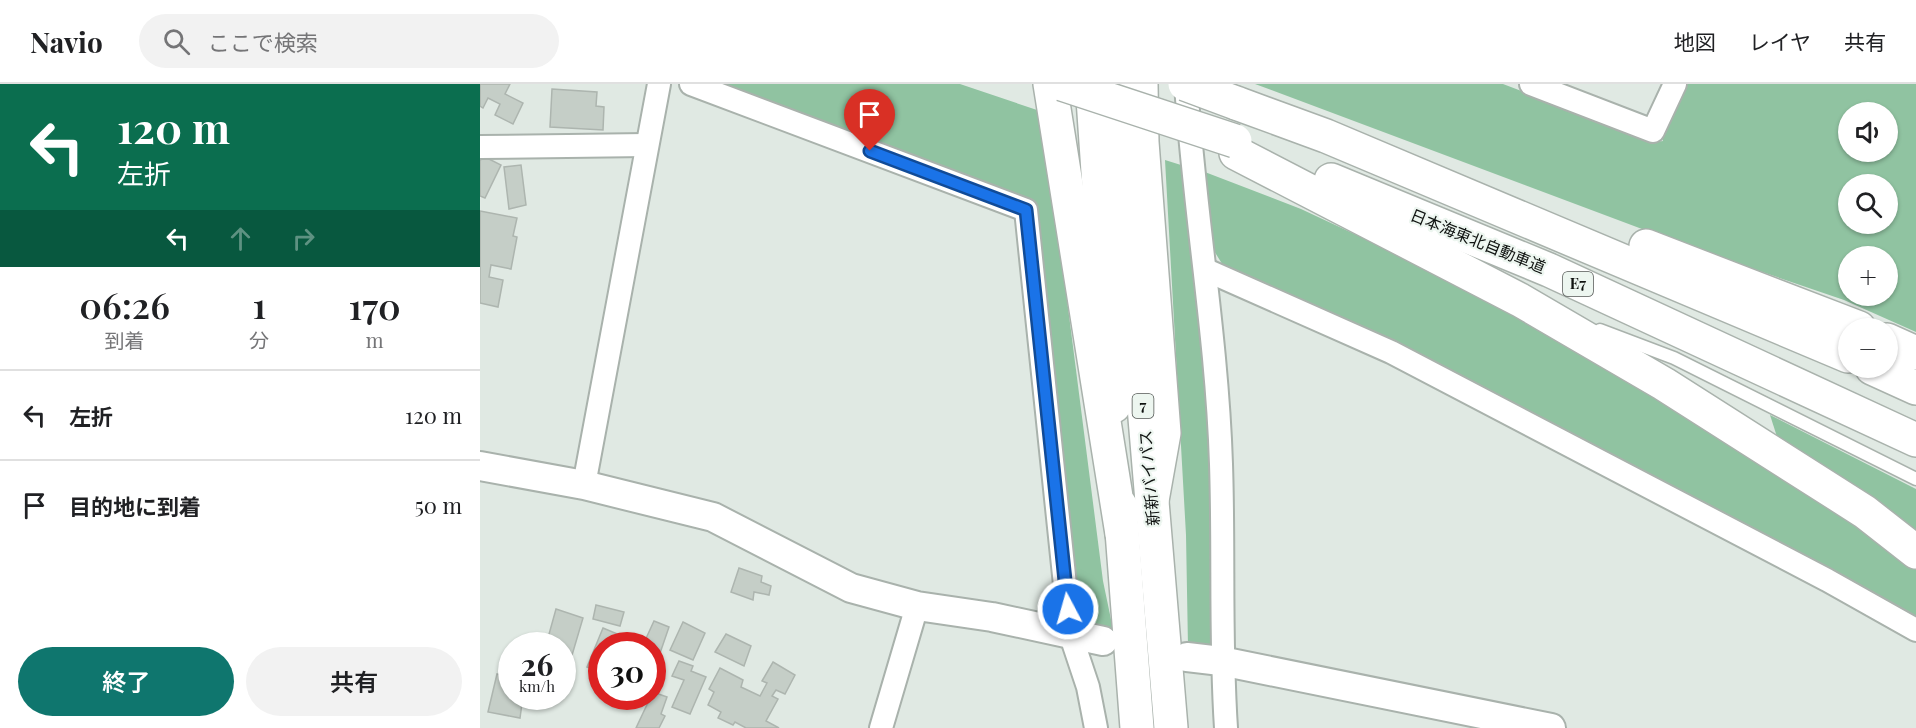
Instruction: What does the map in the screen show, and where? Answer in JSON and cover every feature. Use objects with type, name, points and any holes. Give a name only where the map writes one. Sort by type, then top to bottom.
[{"type":"highway","points":[[1050,84],[1122,534]]},
{"type":"highway","name":"日本海東北自動車道","points":[[1062,84],[1235,147],[1549,270],[1916,440]]},
{"type":"highway","name":"新新バイパス","points":[[1092,84],[1137,728]]},
{"type":"highway","name":"新新バイパス","points":[[1117,84],[1171,728]]},
{"type":"highway","points":[[1141,84],[1143,154],[1164,433],[1152,506]]},
{"type":"highway","name":"E7","points":[[1186,84],[1326,136],[1838,352]]},
{"type":"highway","points":[[1326,136],[1554,211],[1838,320]]},
{"type":"highway","points":[[1235,147],[1520,300],[1664,384],[1865,512],[1916,552]]},
{"type":"highway","points":[[1898,345],[1916,353]]},
{"type":"highway","points":[[1894,378],[1916,388]]},
{"type":"street","points":[[584,485],[659,84]]},
{"type":"street","points":[[691,84],[1026,210],[1070,633],[1088,687],[1096,728]]},
{"type":"street","points":[[1186,84],[1191,163],[1206,270],[1221,464],[1221,661],[1226,728]]},
{"type":"street","points":[[1531,84],[1653,131],[1675,84]]},
{"type":"street","points":[[480,147],[647,145]]},
{"type":"street","points":[[1206,270],[1391,352],[1827,580],[1916,630]]},
{"type":"street","points":[[480,466],[584,485],[713,517],[851,588],[916,606],[1103,640]]},
{"type":"street","points":[[881,728],[916,606]]},
{"type":"street","points":[[1186,657],[1221,661],[1551,728]]},
{"type":"lane","points":[[1520,300],[1674,358],[1916,479]]},
{"type":"green space","points":[[704,84],[960,84],[1043,112],[1103,581],[1113,629],[1079,627],[1032,203]]},
{"type":"green space","points":[[1255,84],[1503,84],[1655,142],[1663,141],[1660,130],[1681,84],[1916,84],[1916,332],[1898,324],[1898,318],[1884,318],[1858,306],[1898,306],[1898,246],[1838,246],[1838,298],[1698,250]]},
{"type":"green space","points":[[1165,160],[1181,165],[1213,406],[1217,644],[1207,654],[1188,647],[1186,535]]},
{"type":"green space","points":[[1197,169],[1301,209],[1440,274],[1580,348],[1812,495],[1916,570],[1916,620],[1769,536],[1224,267],[1208,241]]},
{"type":"green space","points":[[1770,415],[1916,489],[1916,538],[1779,443]]},
{"type":"building","points":[[480,84],[510,84],[505,94],[523,103],[513,124],[495,115],[500,104],[488,98],[483,108],[480,106]]},
{"type":"building","points":[[552,89],[597,92],[596,106],[604,107],[603,130],[550,127]]},
{"type":"building","points":[[483,156],[501,165],[485,198],[480,196],[480,161]]},
{"type":"building","points":[[521,165],[526,205],[509,209],[504,167]]},
{"type":"building","points":[[480,211],[517,218],[513,236],[517,237],[511,269],[491,265],[489,277],[503,280],[498,307],[480,303]]},
{"type":"building","points":[[739,568],[762,576],[761,582],[771,586],[769,595],[754,592],[753,600],[731,592]]},
{"type":"building","points":[[596,605],[624,612],[620,626],[593,619]]},
{"type":"building","points":[[556,609],[583,618],[576,642],[576,632],[550,632]]},
{"type":"building","points":[[654,621],[669,627],[666,636],[666,632],[649,632]]},
{"type":"building","points":[[683,622],[705,633],[693,660],[670,650]]},
{"type":"building","points":[[726,634],[751,646],[744,666],[715,652]]},
{"type":"building","points":[[679,661],[693,666],[691,671],[706,677],[690,714],[672,707],[684,680],[672,676]]},
{"type":"building","points":[[773,662],[795,675],[785,694],[776,690],[772,696],[778,699],[766,721],[779,728],[746,728],[735,722],[733,725],[718,718],[721,712],[708,705],[714,692],[709,689],[720,668],[743,680],[741,687],[760,696],[767,683],[762,681]]},
{"type":"building","points":[[498,674],[498,710],[521,710],[520,718],[488,712]]},
{"type":"building","points":[[644,710],[662,710],[661,714],[665,716],[659,728],[636,728]]},
{"type":"route","points":[[870,151],[1026,210],[1068,609]]}]
